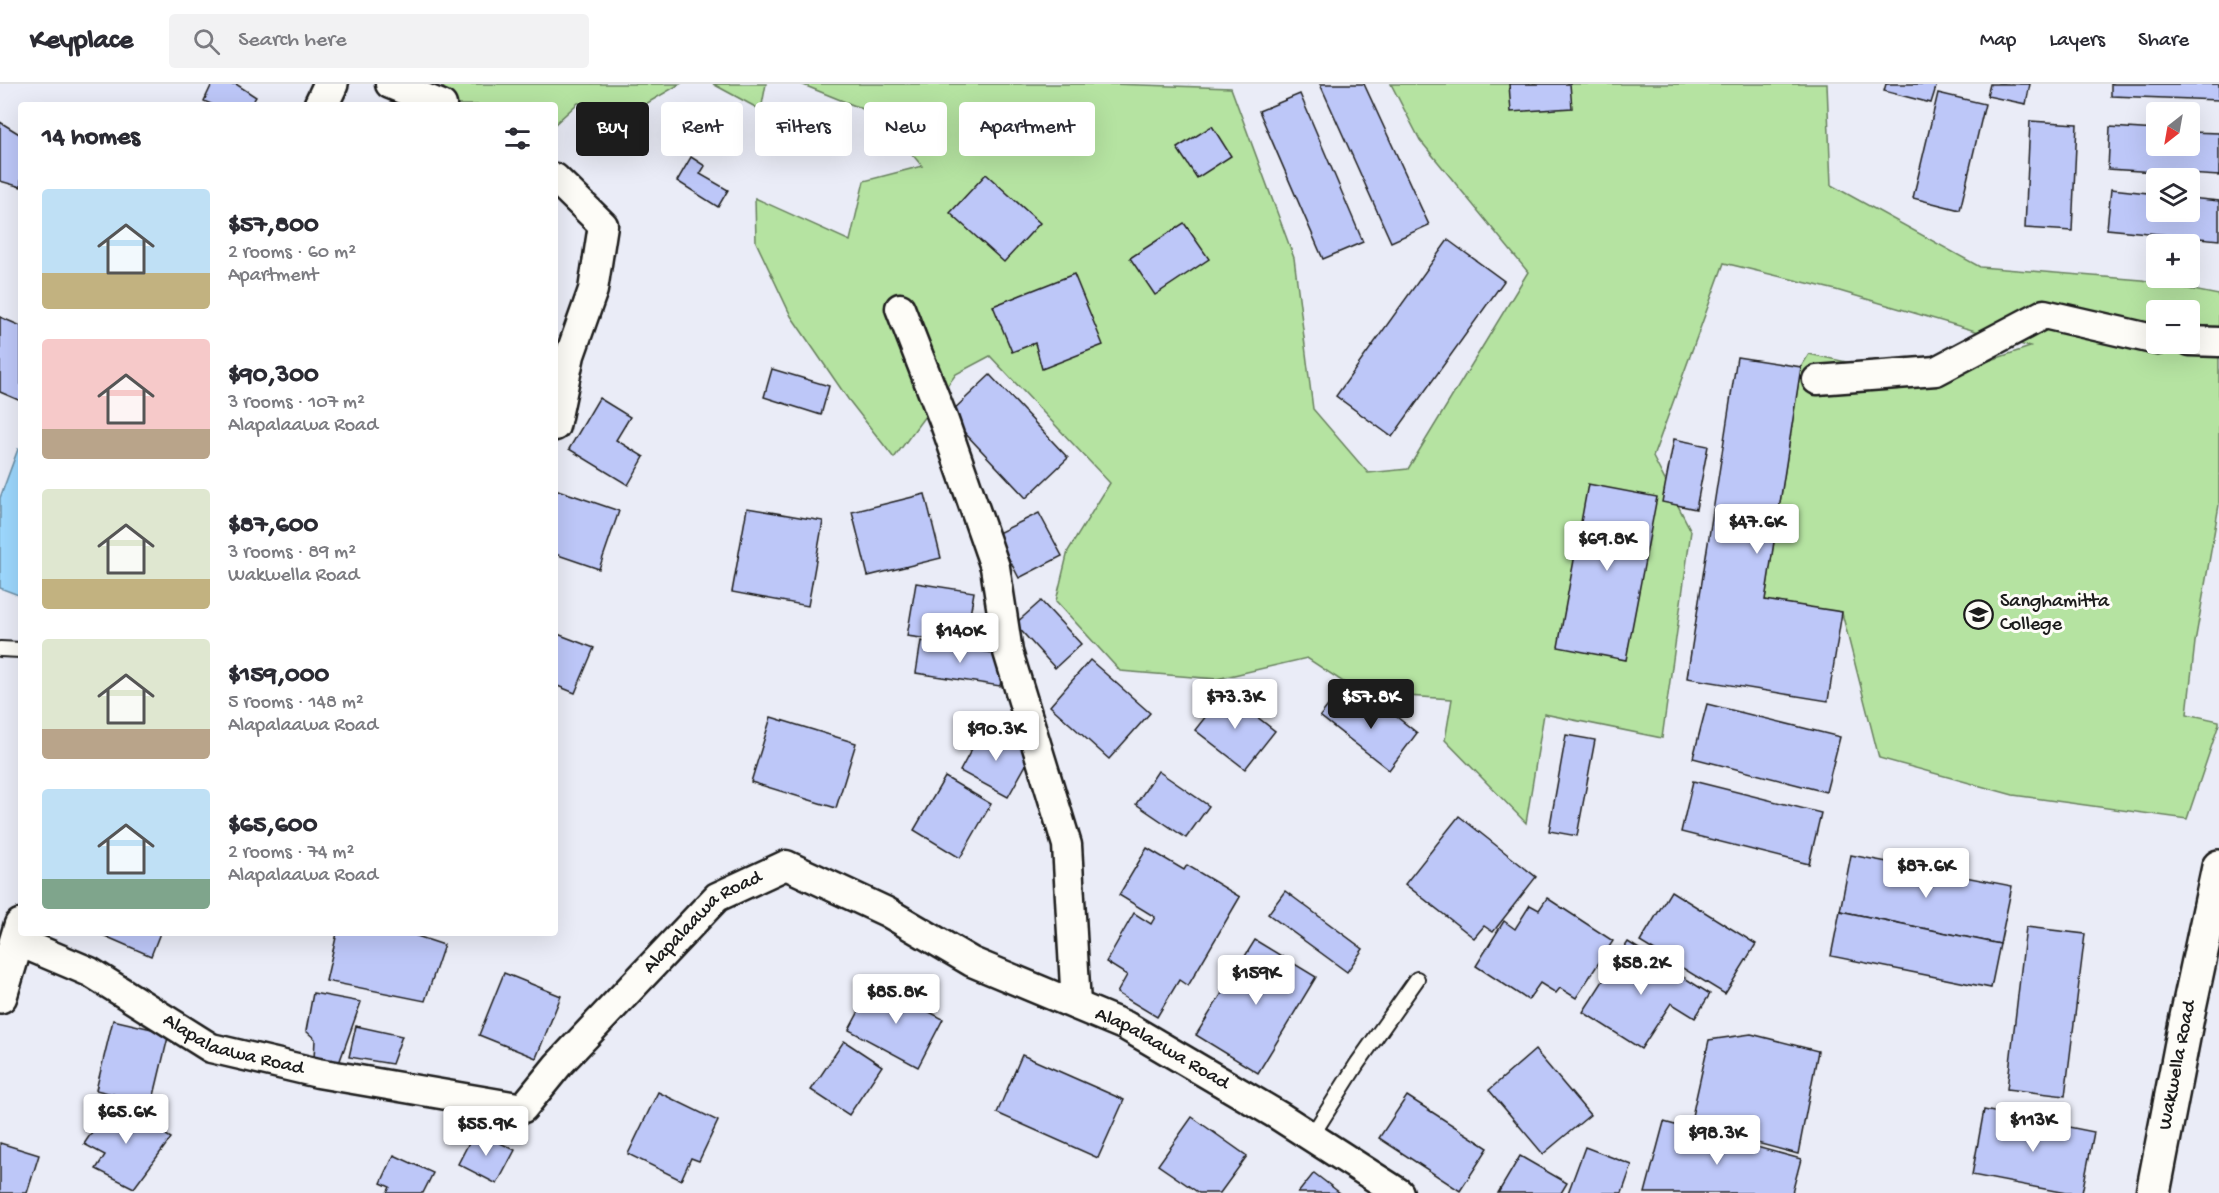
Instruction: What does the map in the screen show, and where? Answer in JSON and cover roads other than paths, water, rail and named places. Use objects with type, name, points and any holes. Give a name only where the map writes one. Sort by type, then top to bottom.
[{"type":"main road","points":[[322,102],[331,84]]},
{"type":"main road","name":"Wakwella Road","points":[[2153,1193],[2219,867]]},
{"type":"main road","points":[[0,996],[18,936]]},
{"type":"street","points":[[390,84],[435,102]]},
{"type":"street","points":[[558,181],[603,225],[592,290],[570,355],[558,412]]},
{"type":"street","points":[[900,308],[944,421],[995,567],[1008,652],[1067,845],[1076,1005]]},
{"type":"street","points":[[1816,380],[1936,371],[2044,314],[2146,337]]},
{"type":"street","points":[[2200,341],[2219,342]]},
{"type":"street","name":"Alapalaawa Road","points":[[24,936],[90,972],[211,1048],[318,1073],[523,1108],[558,1065],[717,897],[786,865],[887,912],[972,962],[1126,1026],[1400,1193]]},
{"type":"lane","points":[[0,649],[18,650]]},
{"type":"lane","points":[[1311,1137],[1357,1064],[1417,979]]},
{"type":"water","points":[[18,449],[18,595],[0,588],[0,498]]},
{"type":"place","name":"Sanghamitta College","points":[[1979,614]]}]
